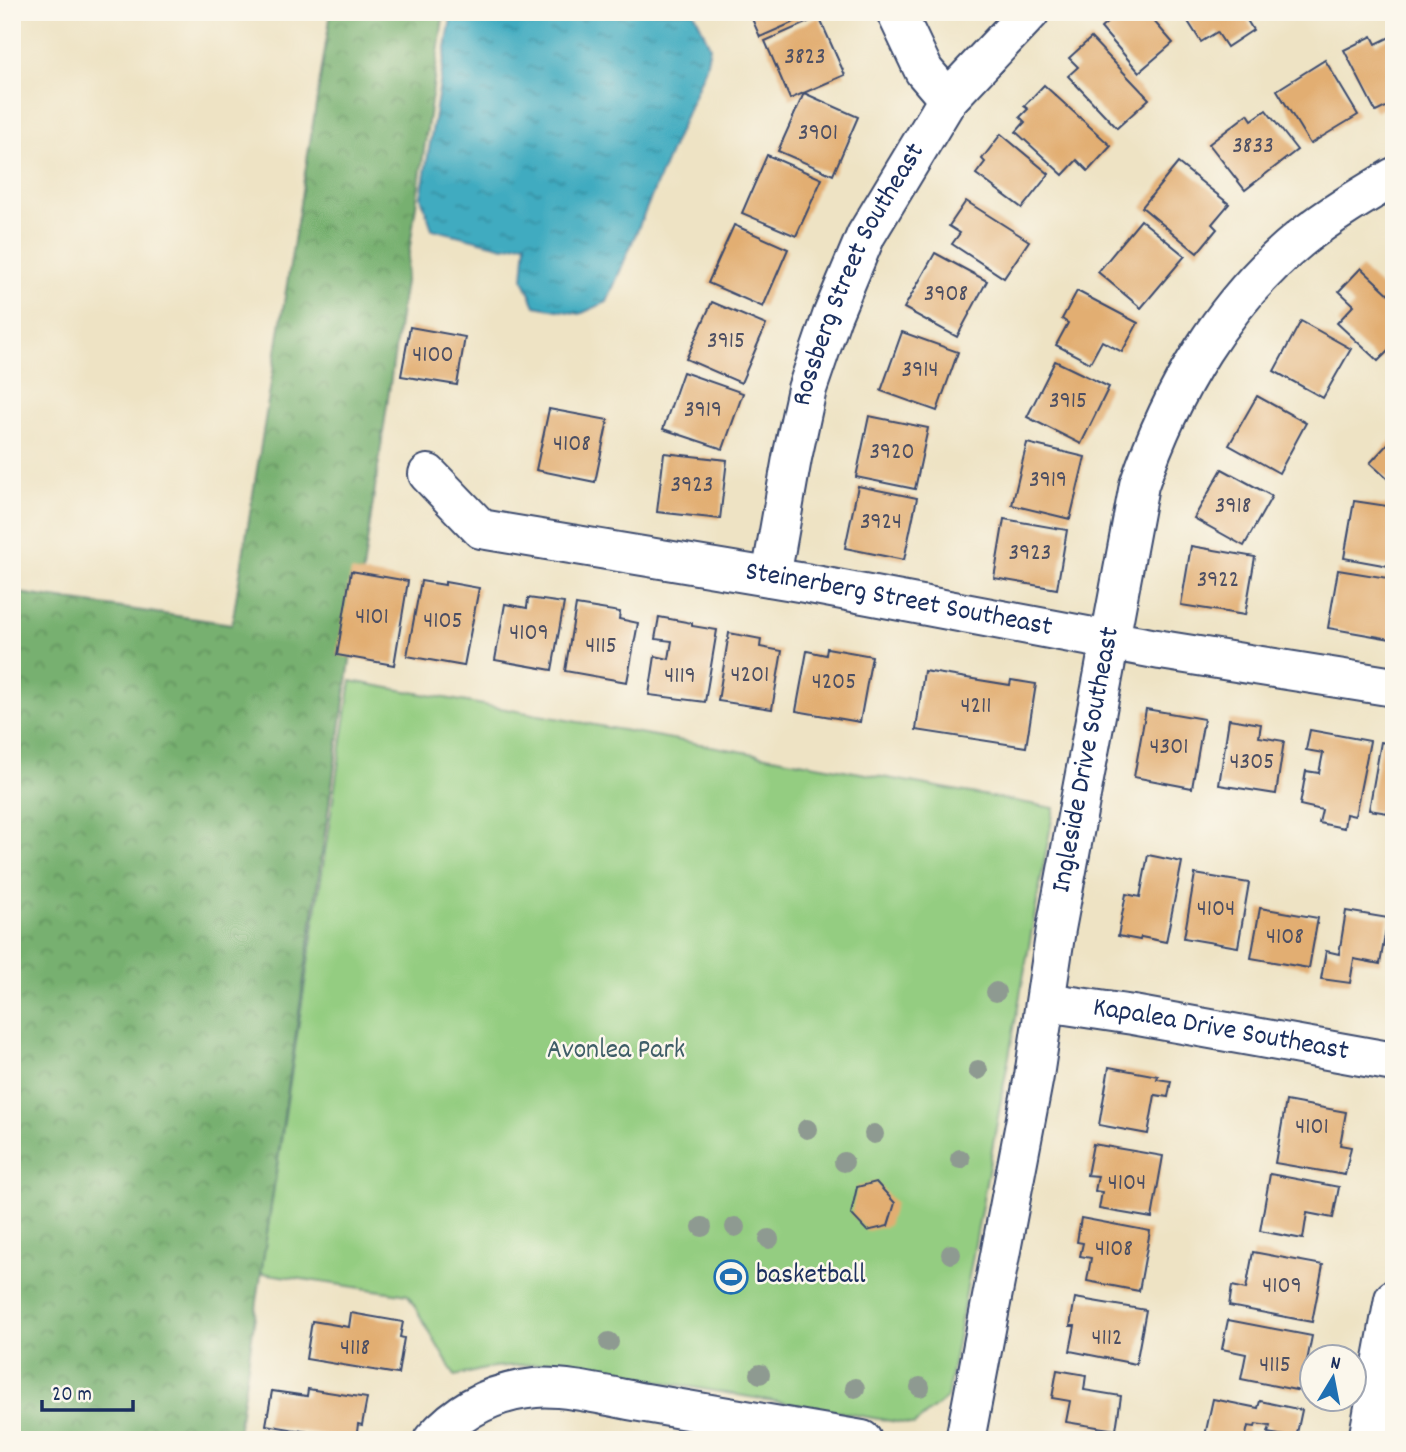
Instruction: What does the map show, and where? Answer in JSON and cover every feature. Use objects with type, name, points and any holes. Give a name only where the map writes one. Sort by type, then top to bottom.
[{"type":"street","points":[[896,12],[924,71],[948,100]]},
{"type":"street","name":"Rossberg Street Southeast","points":[[771,577],[807,389],[832,316],[866,236],[948,100],[1030,12]]},
{"type":"street","name":"Ingleside Drive Southeast","points":[[965,1440],[1034,1076],[1056,929],[1139,485],[1164,417],[1181,384],[1243,294],[1268,268],[1320,223],[1394,177]]},
{"type":"street","name":"Steinerberg Street Southeast","points":[[428,474],[481,529],[771,577],[1111,641],[1394,687]]},
{"type":"street","name":"Kapalea Drive Southeast","points":[[1046,1002],[1394,1062]]},
{"type":"street","points":[[1368,1440],[1394,1299]]},
{"type":"street","points":[[433,1440],[461,1413],[486,1399],[510,1391],[538,1387],[862,1440]]},
{"type":"green space","points":[[331,12],[444,12],[237,1440],[12,1440],[12,592],[232,624]]},
{"type":"green space","name":"Avonlea Park","points":[[351,681],[1054,808],[947,1398],[914,1425],[550,1363],[494,1367],[455,1376],[408,1295],[261,1273]]},
{"type":"water","points":[[452,12],[694,12],[710,46],[706,67],[607,302],[580,314],[535,306],[523,279],[526,242],[504,247],[432,229],[421,197]]},
{"type":"building","points":[[749,12],[817,12],[760,37]]},
{"type":"building","points":[[1119,12],[1146,12],[1173,43],[1139,72],[1101,28]]},
{"type":"building","points":[[1182,12],[1242,12],[1253,30],[1227,47],[1217,32],[1201,42]]},
{"type":"building","points":[[819,17],[845,75],[790,99],[765,41]]},
{"type":"building","points":[[1394,35],[1394,103],[1376,112],[1344,50],[1372,36],[1376,44]]},
{"type":"building","points":[[1091,38],[1149,99],[1117,128],[1068,76],[1078,67],[1069,58]]},
{"type":"building","points":[[1325,60],[1358,115],[1310,144],[1277,90]]},
{"type":"building","points":[[1044,85],[1111,146],[1088,171],[1077,160],[1063,175],[1016,132],[1025,122],[1020,117],[1028,109],[1024,106]]},
{"type":"building","points":[[804,93],[858,117],[833,175],[778,151]]},
{"type":"building","points":[[1266,110],[1297,150],[1245,190],[1209,144],[1248,114],[1252,120]]},
{"type":"building","points":[[1001,134],[1049,174],[1022,208],[976,174],[985,162],[982,159]]},
{"type":"building","points":[[767,155],[822,179],[796,236],[742,213]]},
{"type":"building","points":[[1178,163],[1229,204],[1212,224],[1217,229],[1197,253],[1142,207]]},
{"type":"building","points":[[966,201],[1029,241],[1004,278],[952,244],[960,233],[949,226]]},
{"type":"building","points":[[1141,220],[1185,256],[1141,308],[1098,272]]},
{"type":"building","points":[[734,225],[788,249],[763,307],[708,283]]},
{"type":"building","points":[[935,253],[987,281],[957,337],[904,308]]},
{"type":"building","points":[[1361,268],[1394,299],[1394,345],[1378,361],[1337,323],[1354,305],[1339,291]]},
{"type":"building","points":[[1077,291],[1138,323],[1122,352],[1102,341],[1090,363],[1056,345],[1068,323],[1062,319]]},
{"type":"building","points":[[712,302],[766,325],[741,383],[686,359]]},
{"type":"building","points":[[1301,321],[1351,349],[1323,398],[1274,371]]},
{"type":"building","points":[[410,327],[465,337],[457,385],[401,376]]},
{"type":"building","points":[[902,332],[958,352],[937,411],[881,391]]},
{"type":"building","points":[[1055,361],[1109,387],[1081,444],[1027,417]]},
{"type":"building","points":[[683,372],[743,393],[723,449],[663,429]]},
{"type":"building","points":[[1257,396],[1306,423],[1279,473],[1229,445]]},
{"type":"building","points":[[549,409],[608,420],[595,482],[536,470]]},
{"type":"building","points":[[869,416],[928,428],[915,489],[856,477]]},
{"type":"building","points":[[1394,437],[1394,479],[1391,482],[1370,463]]},
{"type":"building","points":[[1027,443],[1085,457],[1070,519],[1012,505]]},
{"type":"building","points":[[664,453],[727,460],[720,519],[657,512]]},
{"type":"building","points":[[1222,469],[1272,496],[1244,546],[1194,518]]},
{"type":"building","points":[[858,486],[917,498],[904,560],[845,548]]},
{"type":"building","points":[[1354,501],[1394,507],[1394,567],[1344,558]]},
{"type":"building","points":[[1004,519],[1067,530],[1057,589],[994,578]]},
{"type":"building","points":[[1191,546],[1255,557],[1245,615],[1181,605]]},
{"type":"building","points":[[1338,570],[1394,579],[1394,624],[1391,639],[1328,628]]},
{"type":"building","points":[[351,571],[408,581],[394,665],[337,655]]},
{"type":"building","points":[[421,581],[479,588],[464,666],[407,656]]},
{"type":"building","points":[[528,598],[564,603],[552,670],[495,660],[505,604],[527,608]]},
{"type":"building","points":[[576,605],[620,612],[619,619],[638,623],[627,682],[565,671]]},
{"type":"building","points":[[659,617],[717,630],[705,702],[649,695],[655,656],[669,659],[672,641],[655,639]]},
{"type":"building","points":[[729,633],[761,639],[760,647],[782,651],[772,709],[718,701]]},
{"type":"building","points":[[827,648],[872,656],[860,722],[796,711],[807,651],[826,655]]},
{"type":"building","points":[[924,671],[1010,685],[1011,680],[1036,684],[1026,747],[916,730]]},
{"type":"building","points":[[1146,709],[1204,719],[1192,788],[1134,777]]},
{"type":"building","points":[[1229,719],[1261,724],[1259,737],[1284,741],[1276,794],[1219,785]]},
{"type":"building","points":[[1310,730],[1370,741],[1355,816],[1346,814],[1344,828],[1319,823],[1322,810],[1300,805],[1306,771],[1319,773],[1323,753],[1306,750]]},
{"type":"building","points":[[1381,742],[1394,745],[1394,814],[1369,810]]},
{"type":"building","points":[[1148,855],[1182,862],[1166,942],[1118,936],[1126,894],[1140,897]]},
{"type":"building","points":[[1195,874],[1249,883],[1238,947],[1184,938]]},
{"type":"building","points":[[1260,908],[1318,918],[1309,968],[1251,958]]},
{"type":"building","points":[[1346,911],[1388,918],[1380,964],[1354,959],[1350,983],[1321,979],[1326,951],[1339,954]]},
{"type":"building","points":[[1109,1067],[1171,1081],[1168,1097],[1155,1095],[1148,1134],[1099,1125]]},
{"type":"building","points":[[1286,1101],[1346,1112],[1340,1145],[1351,1147],[1345,1175],[1275,1163]]},
{"type":"building","points":[[1093,1144],[1163,1156],[1152,1218],[1099,1209],[1102,1192],[1095,1191],[1098,1176],[1087,1175]]},
{"type":"building","points":[[1270,1174],[1339,1187],[1333,1218],[1307,1213],[1303,1239],[1260,1231]]},
{"type":"building","points":[[876,1182],[895,1203],[888,1226],[867,1231],[851,1214],[857,1187]]},
{"type":"building","points":[[1081,1218],[1150,1231],[1139,1291],[1087,1281],[1091,1258],[1080,1256],[1083,1243],[1077,1242]]},
{"type":"building","points":[[1253,1252],[1323,1265],[1312,1322],[1229,1306],[1232,1286],[1246,1289]]},
{"type":"building","points":[[1075,1298],[1146,1310],[1136,1364],[1070,1351],[1075,1326],[1070,1326]]},
{"type":"building","points":[[351,1313],[403,1322],[400,1337],[404,1338],[398,1374],[306,1359],[312,1321],[349,1327]]},
{"type":"building","points":[[1228,1320],[1312,1336],[1310,1344],[1298,1344],[1298,1390],[1241,1379],[1246,1354],[1222,1349]]},
{"type":"building","points":[[1057,1370],[1086,1375],[1084,1390],[1121,1396],[1116,1430],[1066,1422],[1070,1401],[1052,1398]]},
{"type":"building","points":[[308,1389],[367,1398],[362,1425],[358,1424],[356,1440],[266,1425],[272,1391],[307,1396]]},
{"type":"building","points":[[1213,1399],[1258,1408],[1260,1401],[1298,1409],[1298,1414],[1301,1414],[1296,1438],[1268,1433],[1270,1426],[1256,1424],[1255,1427],[1248,1426],[1245,1440],[1204,1440]]},
{"type":"place","name":"basketball","points":[[731,1277]]}]
